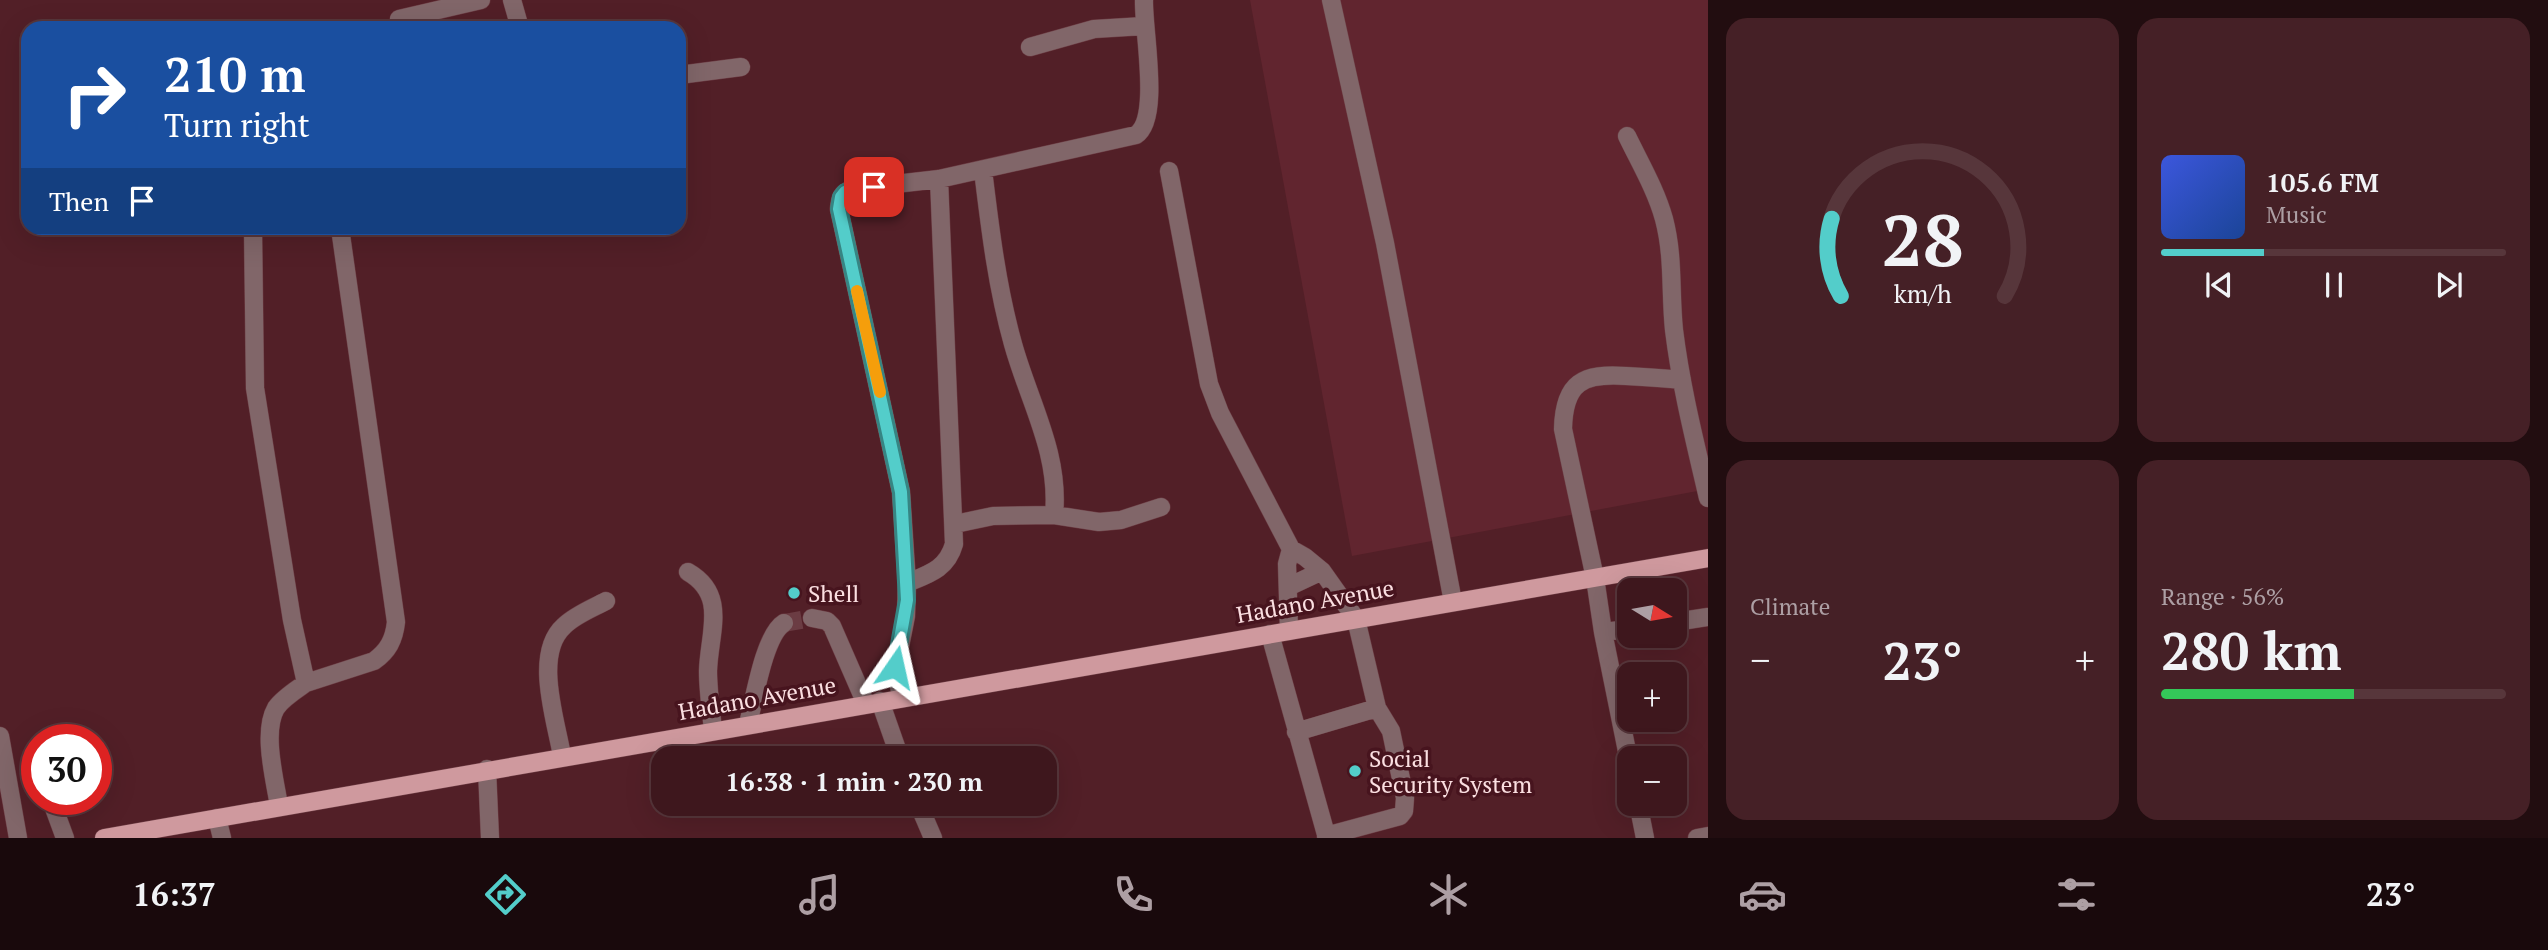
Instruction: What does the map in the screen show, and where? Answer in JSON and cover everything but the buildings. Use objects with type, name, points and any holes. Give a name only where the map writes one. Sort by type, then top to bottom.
[{"type":"main road","name":"Hadano Avenue","points":[[104,838],[487,769],[1708,558]]},
{"type":"street","points":[[399,19],[481,0]]},
{"type":"street","points":[[512,0],[518,21]]},
{"type":"street","points":[[901,698],[895,667],[906,616],[907,583],[901,492],[839,209],[840,202],[845,192],[852,189],[939,179],[1136,135],[1143,131],[1149,115],[1150,90],[1144,0]]},
{"type":"street","points":[[1331,0],[1385,243],[1453,602]]},
{"type":"street","points":[[1030,47],[1094,29],[1144,26]]},
{"type":"street","points":[[686,74],[741,67]]},
{"type":"street","points":[[1627,136],[1658,204],[1669,239],[1674,328],[1682,380],[1708,498]]},
{"type":"street","points":[[983,170],[993,251],[1007,320],[1053,464],[1056,499],[1054,514]]},
{"type":"street","points":[[1169,171],[1209,384],[1220,413],[1291,549],[1322,571],[1356,619],[1377,708],[1391,731],[1405,798],[1404,811],[1400,816],[1327,837],[1270,634]]},
{"type":"street","points":[[907,583],[945,564],[954,544],[939,179]]},
{"type":"street","points":[[253,235],[255,388],[292,620],[306,683]]},
{"type":"street","points":[[279,806],[271,746],[272,719],[277,708],[306,683],[374,661],[383,655],[395,636],[396,622],[341,235]]},
{"type":"street","points":[[1626,746],[1595,578],[1563,429],[1563,415],[1570,392],[1576,385],[1595,376],[1682,380]]},
{"type":"street","points":[[955,524],[993,516],[1054,514],[1100,522],[1121,520],[1161,507]]},
{"type":"street","points":[[1289,631],[1287,564],[1291,549]]},
{"type":"street","points":[[1288,587],[1322,571]]},
{"type":"street","points":[[688,572],[704,584],[712,600],[708,670],[713,730]]},
{"type":"street","points":[[562,757],[548,678],[550,648],[565,624],[607,601]]},
{"type":"street","points":[[1687,620],[1708,617]]},
{"type":"street","points":[[812,618],[827,621],[832,626],[894,746]]},
{"type":"street","points":[[748,724],[768,647],[775,631],[784,623]]},
{"type":"street","points":[[1603,632],[1617,630]]},
{"type":"street","points":[[1296,732],[1377,708]]},
{"type":"street","points":[[0,736],[18,838]]},
{"type":"street","points":[[487,769],[490,838]]},
{"type":"street","points":[[57,815],[65,838]]},
{"type":"street","points":[[924,816],[933,838]]},
{"type":"street","points":[[1641,816],[1645,838]]},
{"type":"street","points":[[217,818],[222,838]]},
{"type":"street","points":[[1698,838],[1708,836]]},
{"type":"shaded area","points":[[1250,0],[1708,0],[1708,489],[1352,556]]},
{"type":"tunnel","points":[[784,623],[812,618]]},
{"type":"slow traffic","points":[[857,291],[880,392]]},
{"type":"place","name":"Shell","points":[[794,593]]},
{"type":"place","name":"Social Security System","points":[[1355,771]]},
{"type":"route","points":[[874,187],[845,192],[841,197],[839,209],[901,492],[907,600],[895,667]]}]
